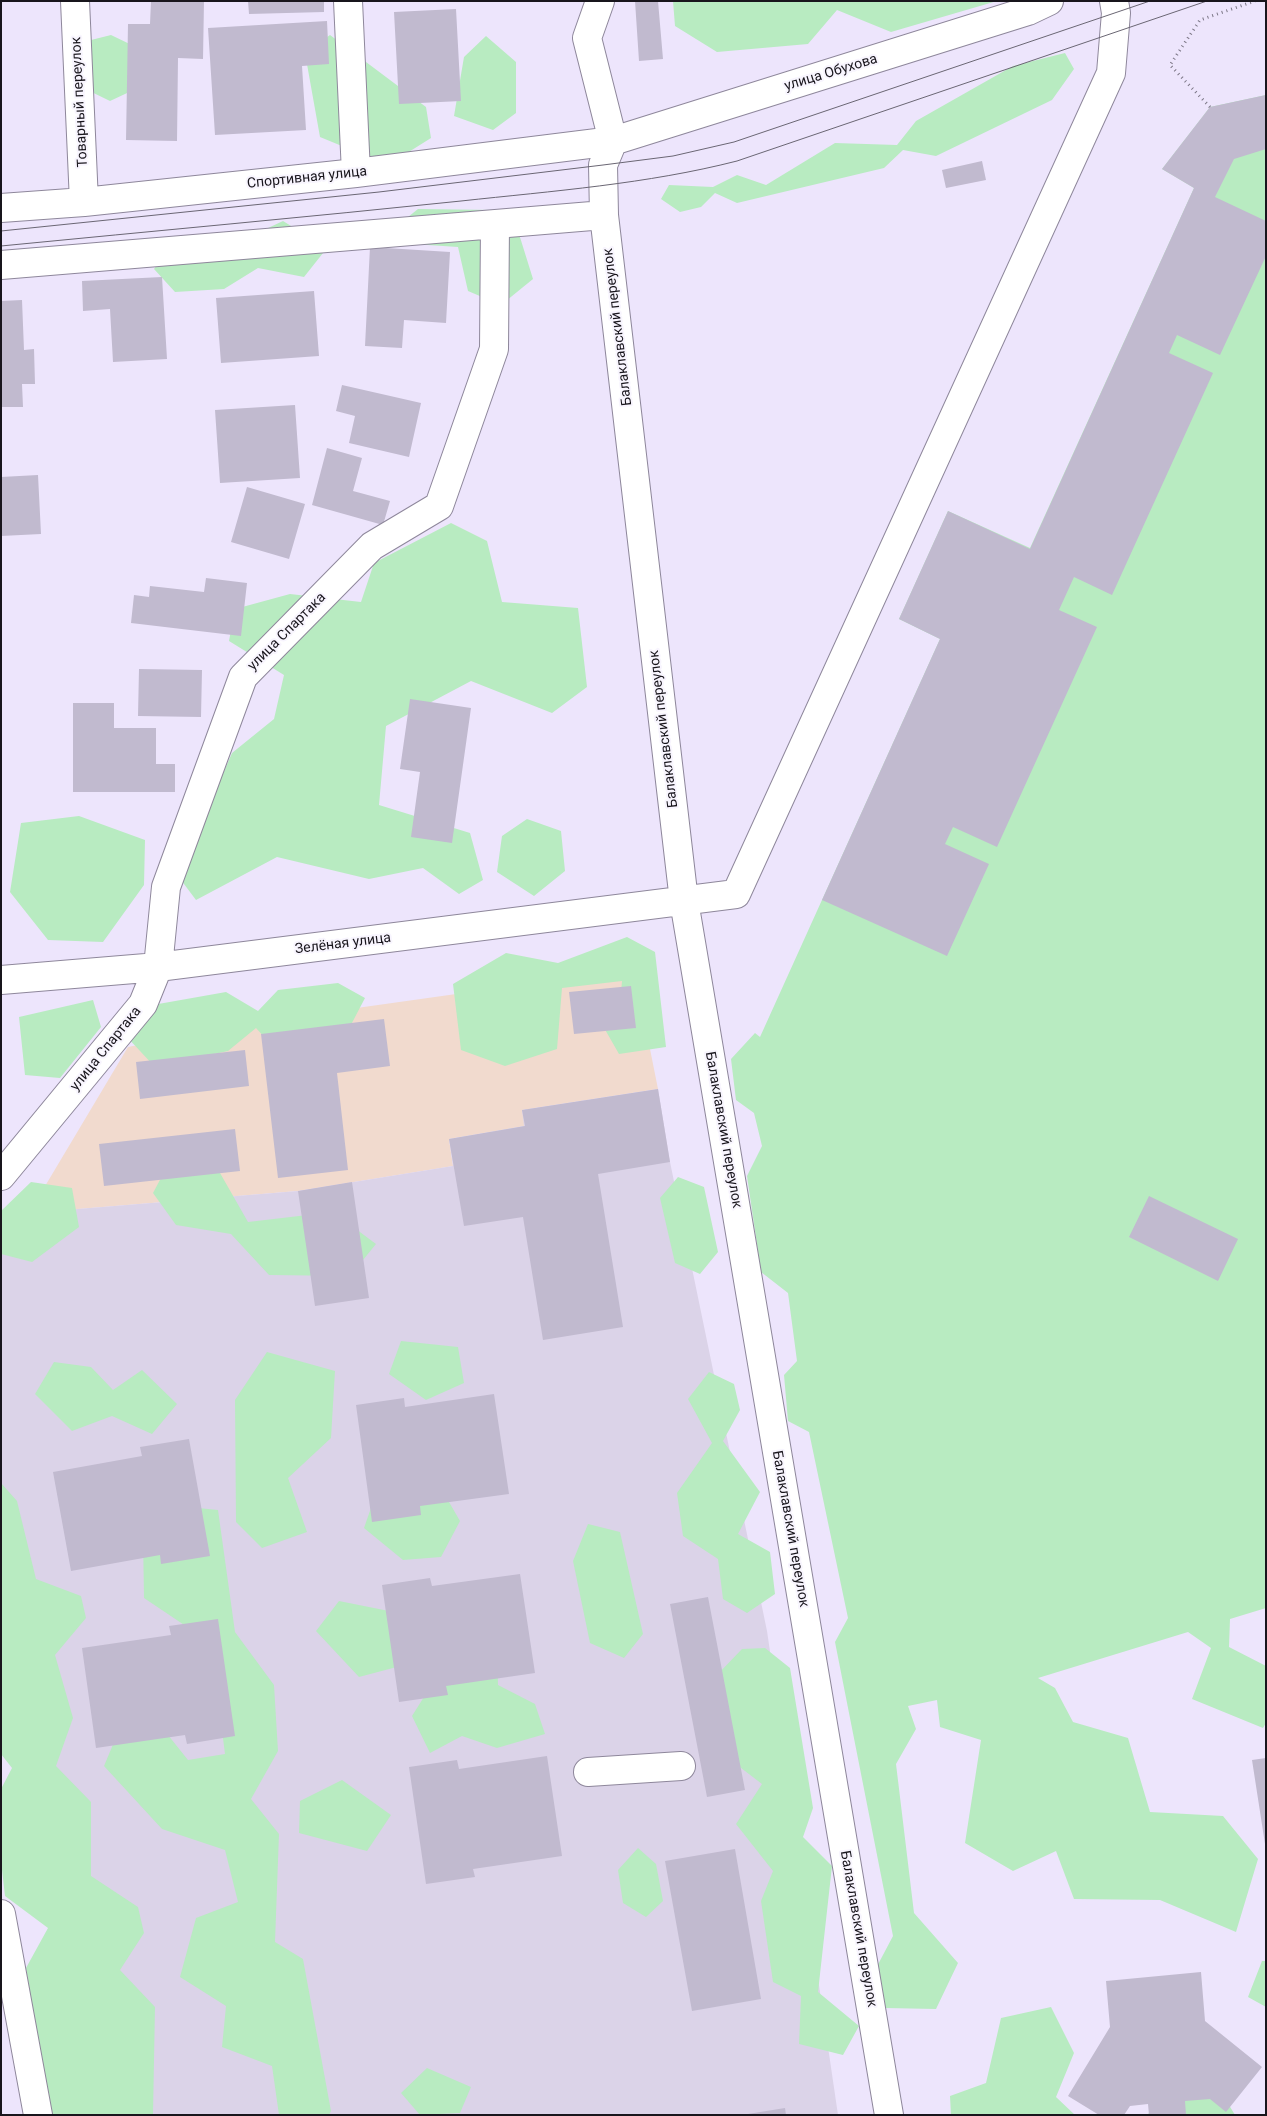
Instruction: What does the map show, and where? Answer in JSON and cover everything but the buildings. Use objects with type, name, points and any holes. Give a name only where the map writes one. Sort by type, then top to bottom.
[{"type":"street","name":"Товарный переулок","points":[[75,1],[84,202]]},
{"type":"street","points":[[348,1],[356,173]]},
{"type":"street","points":[[600,1],[587,38],[613,141]]},
{"type":"street","name":"улица Обухова","points":[[613,141],[1028,10],[1049,1]]},
{"type":"street","name":"Зелёная улица","points":[[1,980],[158,967],[736,894],[1111,72],[1116,13],[1114,1]]},
{"type":"street","name":"Спортивная улица","points":[[1,208],[84,202],[356,173],[613,141]]},
{"type":"street","name":"Балаклавский переулок","points":[[613,141],[603,165],[604,215],[684,900],[889,2115]]},
{"type":"street","points":[[1,265],[604,215]]},
{"type":"street","name":"улица Спартака","points":[[1,1176],[143,1004],[158,967],[166,887],[243,677],[372,546],[439,506],[494,349],[495,224]]},
{"type":"street","points":[[588,1772],[681,1766]]},
{"type":"street","points":[[1,1914],[38,2115]]},
{"type":"path","points":[[1210,107],[1170,65],[1200,20],[1255,1]]},
{"type":"shaded area","points":[[634,969],[658,1089],[522,1110],[525,1126],[449,1139],[453,1166],[298,1191],[29,1213],[128,1047],[250,1023]]},
{"type":"shaded area","points":[[658,1089],[670,1162],[767,1631],[838,2115],[107,2115],[1,1583],[1,1250],[29,1213],[298,1191],[453,1166],[449,1139],[524,1126],[522,1110]]},
{"type":"green space","points":[[673,1],[997,1],[891,32],[837,10],[808,44],[717,52],[675,26]]},
{"type":"green space","points":[[111,35],[138,48],[140,87],[110,101],[73,83],[75,44]]},
{"type":"green space","points":[[330,35],[426,107],[431,138],[388,165],[320,137],[305,53]]},
{"type":"green space","points":[[486,36],[516,62],[516,113],[493,130],[454,116],[464,57]]},
{"type":"green space","points":[[1065,53],[1074,69],[1052,100],[936,156],[903,150],[884,168],[737,203],[715,193],[701,207],[680,212],[661,199],[669,185],[713,187],[737,175],[766,185],[835,143],[897,145],[916,121],[1013,66]]},
{"type":"green space","points":[[1266,95],[1266,1608],[1230,1619],[1229,1647],[1266,1666],[1266,1723],[1263,1728],[1192,1699],[1211,1648],[1188,1632],[1038,1678],[1055,1688],[1073,1722],[1128,1738],[1150,1812],[1223,1816],[1258,1859],[1236,1932],[1160,1900],[1074,1899],[1056,1851],[1013,1871],[965,1843],[981,1740],[940,1727],[937,1700],[908,1706],[916,1729],[896,1764],[914,1913],[958,1963],[936,2009],[885,2008],[874,1972],[893,1936],[835,1642],[848,1618],[809,1432],[788,1421],[784,1375],[797,1361],[788,1293],[761,1272],[747,1176],[762,1146],[754,1113],[736,1100],[731,1059],[755,1033],[760,1037],[940,639],[899,619],[948,511],[1030,548],[1194,188],[1162,169],[1210,107]]},
{"type":"green space","points":[[418,209],[495,210],[519,234],[533,279],[501,305],[468,291],[458,247],[413,244],[398,225]]},
{"type":"green space","points":[[283,221],[327,248],[304,277],[258,268],[224,289],[175,292],[154,269],[174,240],[236,243]]},
{"type":"green space","points":[[451,523],[487,541],[502,602],[578,608],[587,687],[552,713],[471,681],[386,726],[379,805],[470,833],[483,880],[459,894],[423,868],[369,879],[277,857],[196,900],[178,876],[232,753],[274,719],[284,675],[229,641],[235,609],[290,594],[361,602],[374,563]]},
{"type":"green space","points":[[79,816],[145,840],[144,885],[103,942],[48,940],[10,892],[21,823]]},
{"type":"green space","points":[[527,819],[561,831],[565,871],[534,896],[497,872],[502,836]]},
{"type":"green space","points":[[627,937],[655,952],[666,1047],[619,1054],[603,1026],[620,1005],[622,981],[562,988],[557,1049],[505,1066],[461,1050],[453,984],[506,953],[558,963]]},
{"type":"green space","points":[[338,983],[365,998],[343,1040],[279,1053],[256,1028],[228,1051],[155,1067],[126,1036],[147,1006],[226,992],[258,1011],[278,990]]},
{"type":"green space","points":[[93,1000],[101,1027],[60,1078],[25,1075],[19,1017]]},
{"type":"green space","points":[[212,1159],[248,1222],[333,1212],[376,1244],[350,1276],[269,1275],[231,1234],[176,1225],[153,1193],[170,1161]]},
{"type":"green space","points":[[678,1177],[704,1187],[718,1252],[700,1274],[675,1263],[660,1198]]},
{"type":"green space","points":[[31,1182],[72,1188],[79,1227],[32,1262],[1,1254],[1,1211]]},
{"type":"green space","points":[[401,1341],[458,1347],[464,1383],[426,1400],[389,1374]]},
{"type":"green space","points":[[267,1352],[335,1371],[331,1438],[288,1478],[307,1532],[262,1548],[236,1522],[235,1400]]},
{"type":"green space","points":[[54,1362],[91,1367],[113,1390],[142,1370],[177,1404],[152,1434],[112,1416],[72,1431],[35,1394]]},
{"type":"green space","points":[[709,1372],[734,1384],[740,1410],[723,1441],[760,1492],[738,1534],[770,1552],[775,1594],[747,1613],[723,1599],[718,1559],[683,1536],[677,1493],[712,1443],[688,1399]]},
{"type":"green space","points":[[427,1464],[460,1521],[441,1557],[403,1560],[364,1528],[381,1479]]},
{"type":"green space","points":[[1,1483],[17,1501],[36,1579],[81,1596],[86,1618],[55,1655],[73,1718],[56,1766],[91,1802],[91,1876],[138,1907],[144,1933],[120,1970],[155,2007],[153,2115],[49,2115],[26,1968],[48,1928],[5,1896],[1,1861],[1,1789],[12,1768],[1,1754]]},
{"type":"green space","points":[[178,1506],[218,1510],[235,1632],[274,1685],[278,1751],[251,1799],[279,1834],[275,1942],[303,1959],[331,2111],[329,2115],[279,2115],[272,2066],[222,2047],[226,2006],[180,1977],[196,1918],[238,1902],[225,1850],[162,1829],[104,1766],[122,1723],[156,1720],[188,1760],[225,1754],[211,1643],[144,1598],[143,1536]]},
{"type":"green space","points":[[588,1524],[620,1532],[643,1634],[624,1658],[590,1643],[573,1561]]},
{"type":"green space","points":[[339,1601],[399,1613],[497,1647],[498,1685],[535,1704],[545,1734],[497,1748],[462,1736],[430,1753],[412,1716],[434,1681],[408,1664],[359,1677],[316,1631]]},
{"type":"green space","points":[[765,1648],[790,1668],[813,1808],[803,1837],[832,1866],[818,1992],[859,2026],[843,2055],[799,2044],[801,1996],[773,1982],[761,1901],[773,1871],[736,1824],[762,1784],[728,1758],[718,1674],[742,1649]]},
{"type":"green space","points":[[342,1780],[391,1815],[367,1851],[299,1833],[300,1801]]},
{"type":"green space","points":[[638,1848],[656,1864],[663,1901],[646,1917],[623,1903],[618,1870]]},
{"type":"green space","points":[[1262,1961],[1266,1961],[1266,2007],[1248,1997]]},
{"type":"green space","points":[[1051,2007],[1074,2053],[1056,2097],[1075,2115],[951,2115],[950,2096],[986,2083],[1001,2018]]},
{"type":"green space","points":[[427,2068],[471,2087],[460,2113],[420,2115],[401,2093]]},
{"type":"green space","points":[[1215,2082],[1235,2115],[1148,2115],[1159,2085]]},
{"type":"tram line","points":[[1,231],[379,192],[673,156],[734,142],[1150,1]]},
{"type":"tram line","points":[[1,246],[346,213],[565,190],[669,176],[737,161],[1207,1]]}]
